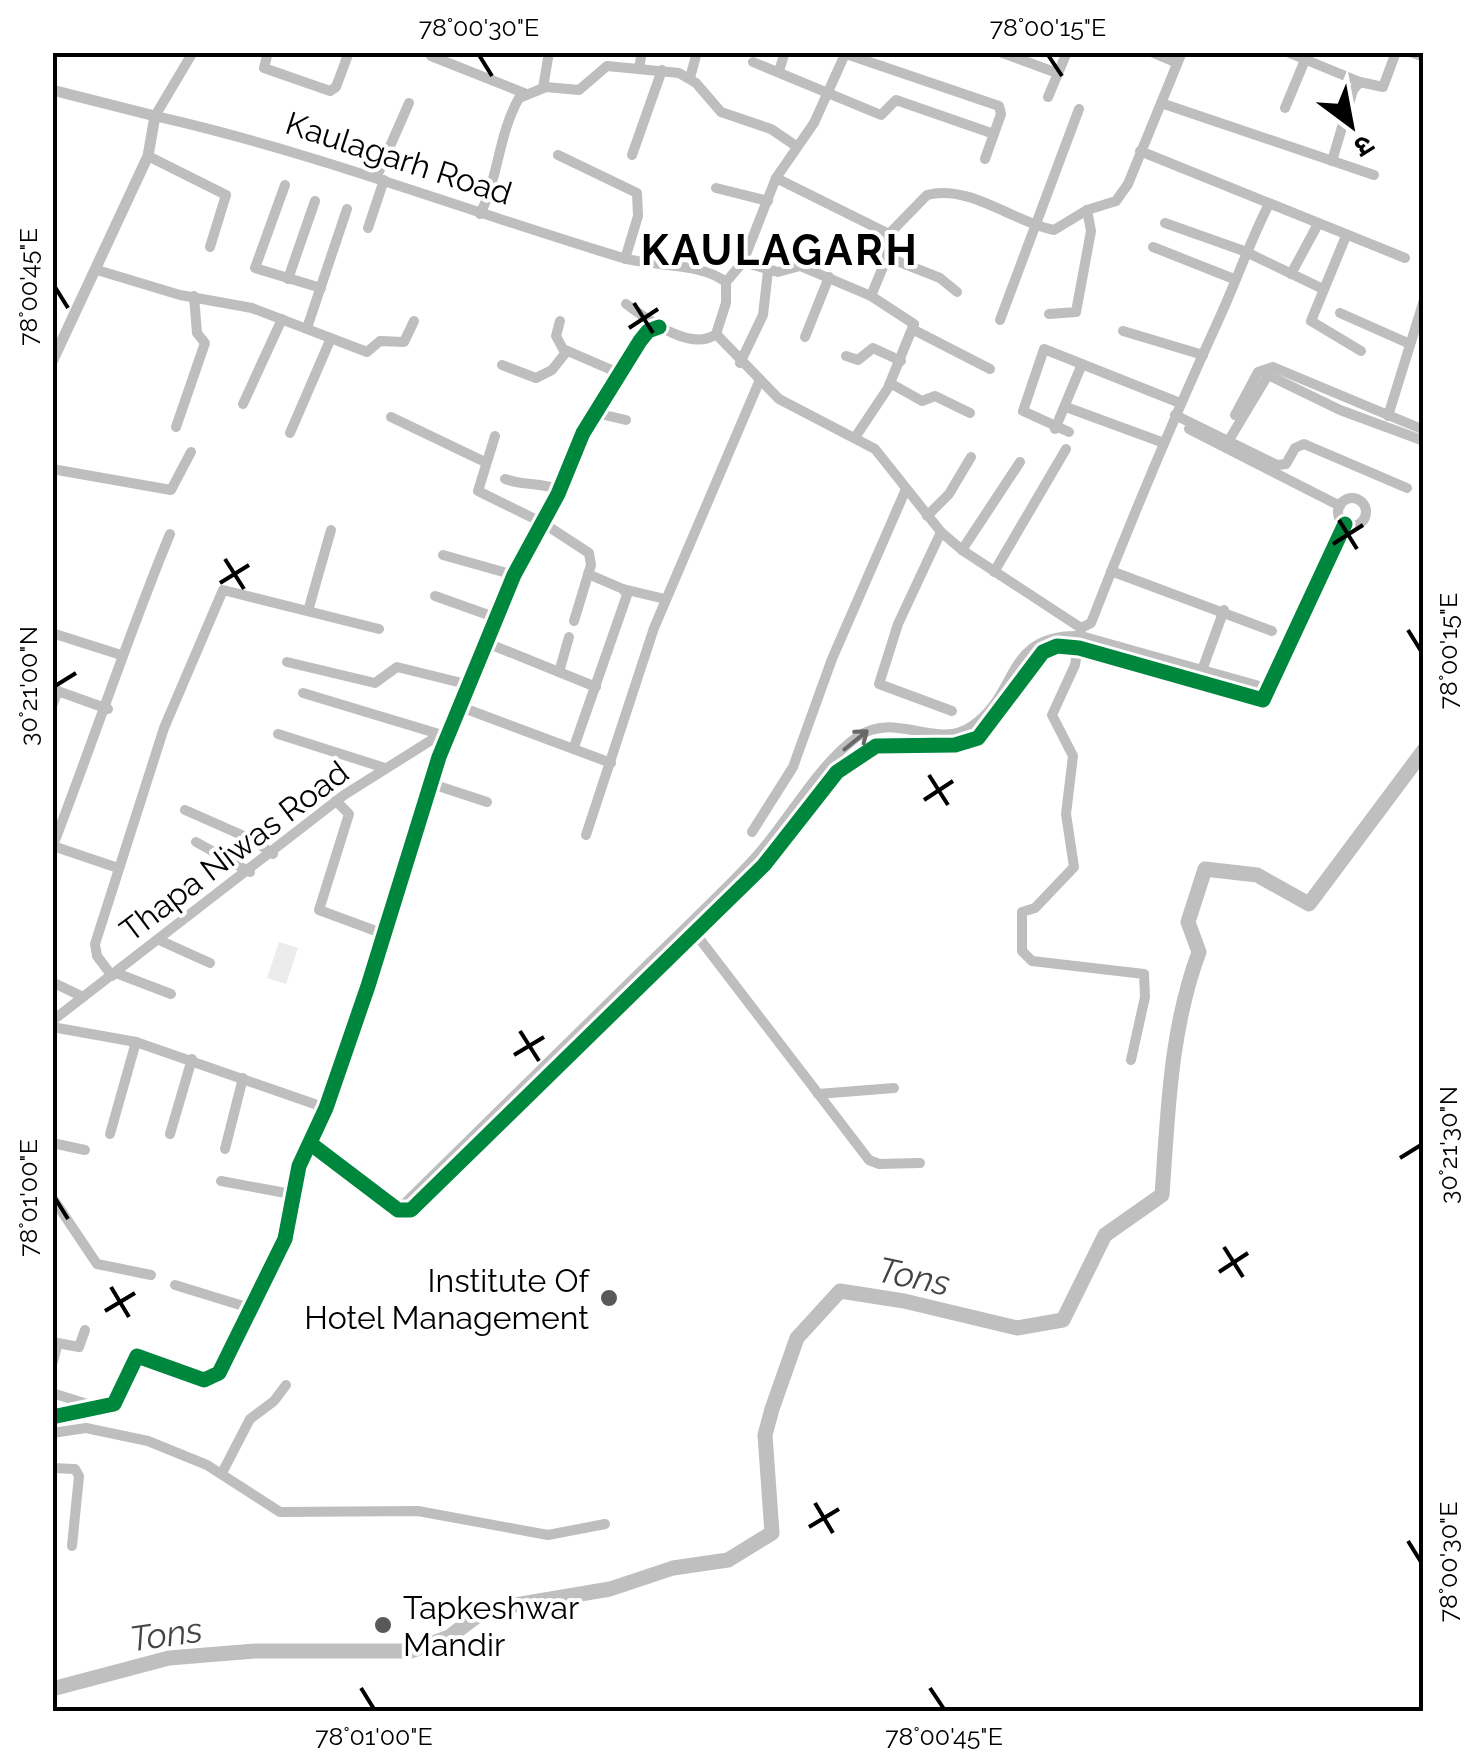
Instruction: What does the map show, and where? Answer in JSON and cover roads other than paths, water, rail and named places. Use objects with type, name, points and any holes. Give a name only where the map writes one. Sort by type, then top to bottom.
[{"type":"street","points":[[52,362],[148,156],[155,116],[192,52]]},
{"type":"street","points":[[268,52],[264,68],[330,91],[336,87],[348,52]]},
{"type":"street","points":[[544,88],[550,52]]},
{"type":"street","points":[[613,65],[616,52]]},
{"type":"street","points":[[639,68],[642,52]]},
{"type":"street","points":[[690,78],[698,52]]},
{"type":"street","points":[[779,71],[785,52]]},
{"type":"street","points":[[1000,52],[1057,73]]},
{"type":"street","points":[[1048,97],[1067,52]]},
{"type":"street","points":[[871,296],[887,257],[889,234],[921,198],[940,192],[968,198],[1033,226],[1059,230],[1087,210],[1116,200],[1180,58],[1151,52]]},
{"type":"street","points":[[1287,52],[1382,87],[1396,52]]},
{"type":"street","points":[[1410,52],[1424,56]]},
{"type":"street","points":[[716,334],[726,303],[726,282],[743,262],[776,178],[829,96],[846,53],[996,104],[1002,114],[985,159]]},
{"type":"street","points":[[431,56],[524,94],[544,88],[580,90],[598,72],[613,65],[662,70],[690,78],[721,112],[771,129],[796,146]]},
{"type":"street","points":[[1285,108],[1305,60]]},
{"type":"street","points":[[753,62],[829,96],[884,115],[896,100],[994,134]]},
{"type":"street","points":[[632,155],[662,70]]},
{"type":"street","points":[[1332,161],[1353,90],[1360,82]]},
{"type":"street","name":"Kaulagarh Road","points":[[52,90],[381,178],[480,214],[625,258],[693,270],[726,282]]},
{"type":"street","points":[[480,214],[496,178],[504,136],[524,94]]},
{"type":"street","points":[[368,228],[381,178],[409,102]]},
{"type":"street","points":[[1162,104],[1374,176]]},
{"type":"street","points":[[1000,320],[1079,109]]},
{"type":"street","points":[[1140,151],[1405,258]]},
{"type":"street","points":[[558,155],[638,193],[638,216],[625,258]]},
{"type":"street","points":[[148,156],[226,195],[210,248]]},
{"type":"street","points":[[776,178],[889,234]]},
{"type":"street","points":[[284,185],[255,268],[321,288]]},
{"type":"street","points":[[716,188],[768,201]]},
{"type":"street","points":[[288,278],[314,201]]},
{"type":"street","points":[[1130,1060],[1145,997],[1144,974],[1032,961],[1022,951],[1022,912],[1034,908],[1074,867],[1066,814],[1073,756],[1052,715],[1080,637],[1091,623],[1244,252],[1269,204]]},
{"type":"street","points":[[307,328],[347,209]]},
{"type":"street","points":[[1049,314],[1076,312],[1092,231],[1087,210]]},
{"type":"street","points":[[1165,223],[1244,252],[1322,288]]},
{"type":"street","points":[[1291,274],[1318,224]]},
{"type":"street","points":[[1346,236],[1311,321],[1361,352]]},
{"type":"street","points":[[1153,248],[1234,278]]},
{"type":"street","points":[[887,257],[940,278],[957,292]]},
{"type":"street","points":[[743,262],[768,271],[800,266],[828,276],[871,296],[910,319],[914,330],[990,369]]},
{"type":"street","points":[[97,270],[282,318],[367,352],[380,341],[404,342],[414,321]]},
{"type":"street","points":[[740,363],[763,315],[768,271]]},
{"type":"street","points":[[805,337],[828,276]]},
{"type":"street","points":[[176,427],[204,343],[197,333],[194,296]]},
{"type":"street","points":[[1388,416],[1424,300]]},
{"type":"street","points":[[626,304],[659,327],[700,340],[716,334]]},
{"type":"street","points":[[1340,313],[1410,344]]},
{"type":"street","points":[[242,404],[282,318]]},
{"type":"street","points":[[560,321],[556,340],[568,351],[621,374]]},
{"type":"street","points":[[52,1417],[116,1402],[137,1356],[204,1380],[215,1378],[253,1310],[285,1239],[292,1194],[326,1108],[429,783],[450,729],[514,575],[596,412],[648,331],[659,327]]},
{"type":"street","points":[[856,436],[890,384],[914,330]]},
{"type":"street","points":[[1123,331],[1202,356]]},
{"type":"street","points":[[716,334],[759,382],[789,405],[856,436],[875,450],[940,532],[1080,637],[1261,700],[1270,690],[1344,524]]},
{"type":"street","points":[[290,434],[331,338]]},
{"type":"street","points":[[846,356],[858,360],[876,348],[900,360]]},
{"type":"street","points":[[1069,432],[1054,429],[1023,411],[1041,352],[1047,349],[1180,403]]},
{"type":"street","points":[[502,365],[536,378],[552,370],[568,351]]},
{"type":"street","points":[[1054,429],[1082,364]]},
{"type":"street","points":[[1228,434],[1263,368],[1288,371],[1424,430]]},
{"type":"street","points":[[1228,434],[1268,375],[1340,410],[1424,441]]},
{"type":"street","points":[[586,835],[666,599],[759,382]]},
{"type":"street","points":[[890,384],[922,401],[936,396],[970,413]]},
{"type":"street","points":[[1066,408],[1164,442]]},
{"type":"street","points":[[596,412],[626,420]]},
{"type":"street","points":[[1175,415],[1228,434],[1282,466],[1296,448],[1312,446],[1407,488]]},
{"type":"street","points":[[391,418],[485,462]]},
{"type":"street","points":[[1188,428],[1340,506]]},
{"type":"street","points":[[495,436],[478,491],[543,523],[587,550],[591,559],[574,621]]},
{"type":"street","points":[[994,572],[1066,449]]},
{"type":"street","points":[[52,468],[171,490],[191,452]]},
{"type":"street","points":[[927,516],[948,494],[971,457]]},
{"type":"street","points":[[962,550],[1020,462]]},
{"type":"street","points":[[505,479],[522,484],[538,482],[560,490]]},
{"type":"street","points":[[752,832],[794,767],[832,659],[906,489]]},
{"type":"street","points":[[1340,506],[1353,498],[1365,507],[1362,522],[1344,524]]},
{"type":"street","points":[[1340,506],[1339,517],[1344,524]]},
{"type":"street","points":[[308,611],[331,530]]},
{"type":"street","points":[[940,532],[898,624],[878,684],[952,711]]},
{"type":"street","points":[[118,868],[53,847],[108,709],[120,655],[170,534]]},
{"type":"street","points":[[442,555],[514,575]]},
{"type":"street","points":[[1111,571],[1272,630]]},
{"type":"street","points":[[588,574],[623,589],[666,599]]},
{"type":"street","points":[[574,747],[623,612],[623,589]]},
{"type":"street","points":[[171,994],[114,974],[95,947],[164,728],[223,590],[379,629]]},
{"type":"street","points":[[435,596],[497,618]]},
{"type":"street","points":[[1201,673],[1224,610]]},
{"type":"street","points":[[52,633],[120,655]]},
{"type":"street","points":[[398,1210],[483,1133],[692,928],[756,858],[852,741],[884,725],[962,733],[978,723],[1023,656],[1037,643],[1055,635],[1080,637],[1270,690]]},
{"type":"street","points":[[692,928],[764,865],[837,772],[860,753],[886,743],[955,746],[978,738],[1043,652],[1080,637]]},
{"type":"street","points":[[559,672],[569,638]]},
{"type":"street","points":[[487,643],[596,687]]},
{"type":"street","points":[[287,662],[374,682],[397,667],[470,685]]},
{"type":"street","points":[[52,706],[55,690],[108,709]]},
{"type":"street","points":[[302,693],[438,734]]},
{"type":"street","points":[[461,707],[612,763]]},
{"type":"street","name":"Thapa Niwas Road","points":[[52,1024],[336,801],[450,729]]},
{"type":"street","points":[[278,734],[385,768]]},
{"type":"street","points":[[429,783],[487,802]]},
{"type":"street","points":[[336,801],[349,814],[319,910],[384,934]]},
{"type":"street","points":[[185,810],[253,840],[273,854]]},
{"type":"street","points":[[196,842],[250,872]]},
{"type":"street","points":[[692,928],[869,1160],[920,1163]]},
{"type":"street","points":[[159,940],[210,963]]},
{"type":"street","points":[[52,982],[83,998]]},
{"type":"street","points":[[52,1024],[192,1059],[326,1108]]},
{"type":"street","points":[[110,1134],[136,1042]]},
{"type":"street","points":[[170,1134],[192,1059]]},
{"type":"street","points":[[225,1149],[243,1078]]},
{"type":"street","points":[[818,1094],[894,1088]]},
{"type":"street","points":[[311,1144],[398,1210],[412,1210],[483,1133]]},
{"type":"street","points":[[52,1143],[85,1150]]},
{"type":"street","points":[[221,1181],[292,1194]]},
{"type":"street","points":[[52,1197],[97,1264],[152,1274]]},
{"type":"street","points":[[176,1285],[253,1310]]},
{"type":"street","points":[[52,1365],[55,1342],[79,1347],[86,1330]]},
{"type":"street","points":[[222,1473],[250,1420],[274,1402],[286,1385]]},
{"type":"street","points":[[52,1393],[96,1406]]},
{"type":"street","points":[[52,1433],[86,1428],[115,1432],[185,1454],[222,1473],[280,1512],[418,1511],[548,1535],[605,1524]]},
{"type":"street","points":[[52,1468],[74,1469],[79,1476],[72,1546]]},
{"type":"waterway","name":"Tons","points":[[52,1689],[169,1658],[255,1651],[411,1651],[449,1637],[485,1610],[610,1589],[673,1568],[728,1560],[772,1533],[765,1435],[797,1338],[840,1291],[904,1301],[1017,1328],[1063,1320],[1105,1235],[1162,1195],[1176,1041],[1199,952],[1188,922],[1205,869],[1257,875],[1309,904],[1424,750]]},
{"type":"place","name":"Institute Of Hotel Management","points":[[609,1298]]},
{"type":"place","name":"Tapkeshwar Mandir","points":[[383,1625]]},
{"type":"district","name":"KAULAGARH","points":[[780,250]]}]
